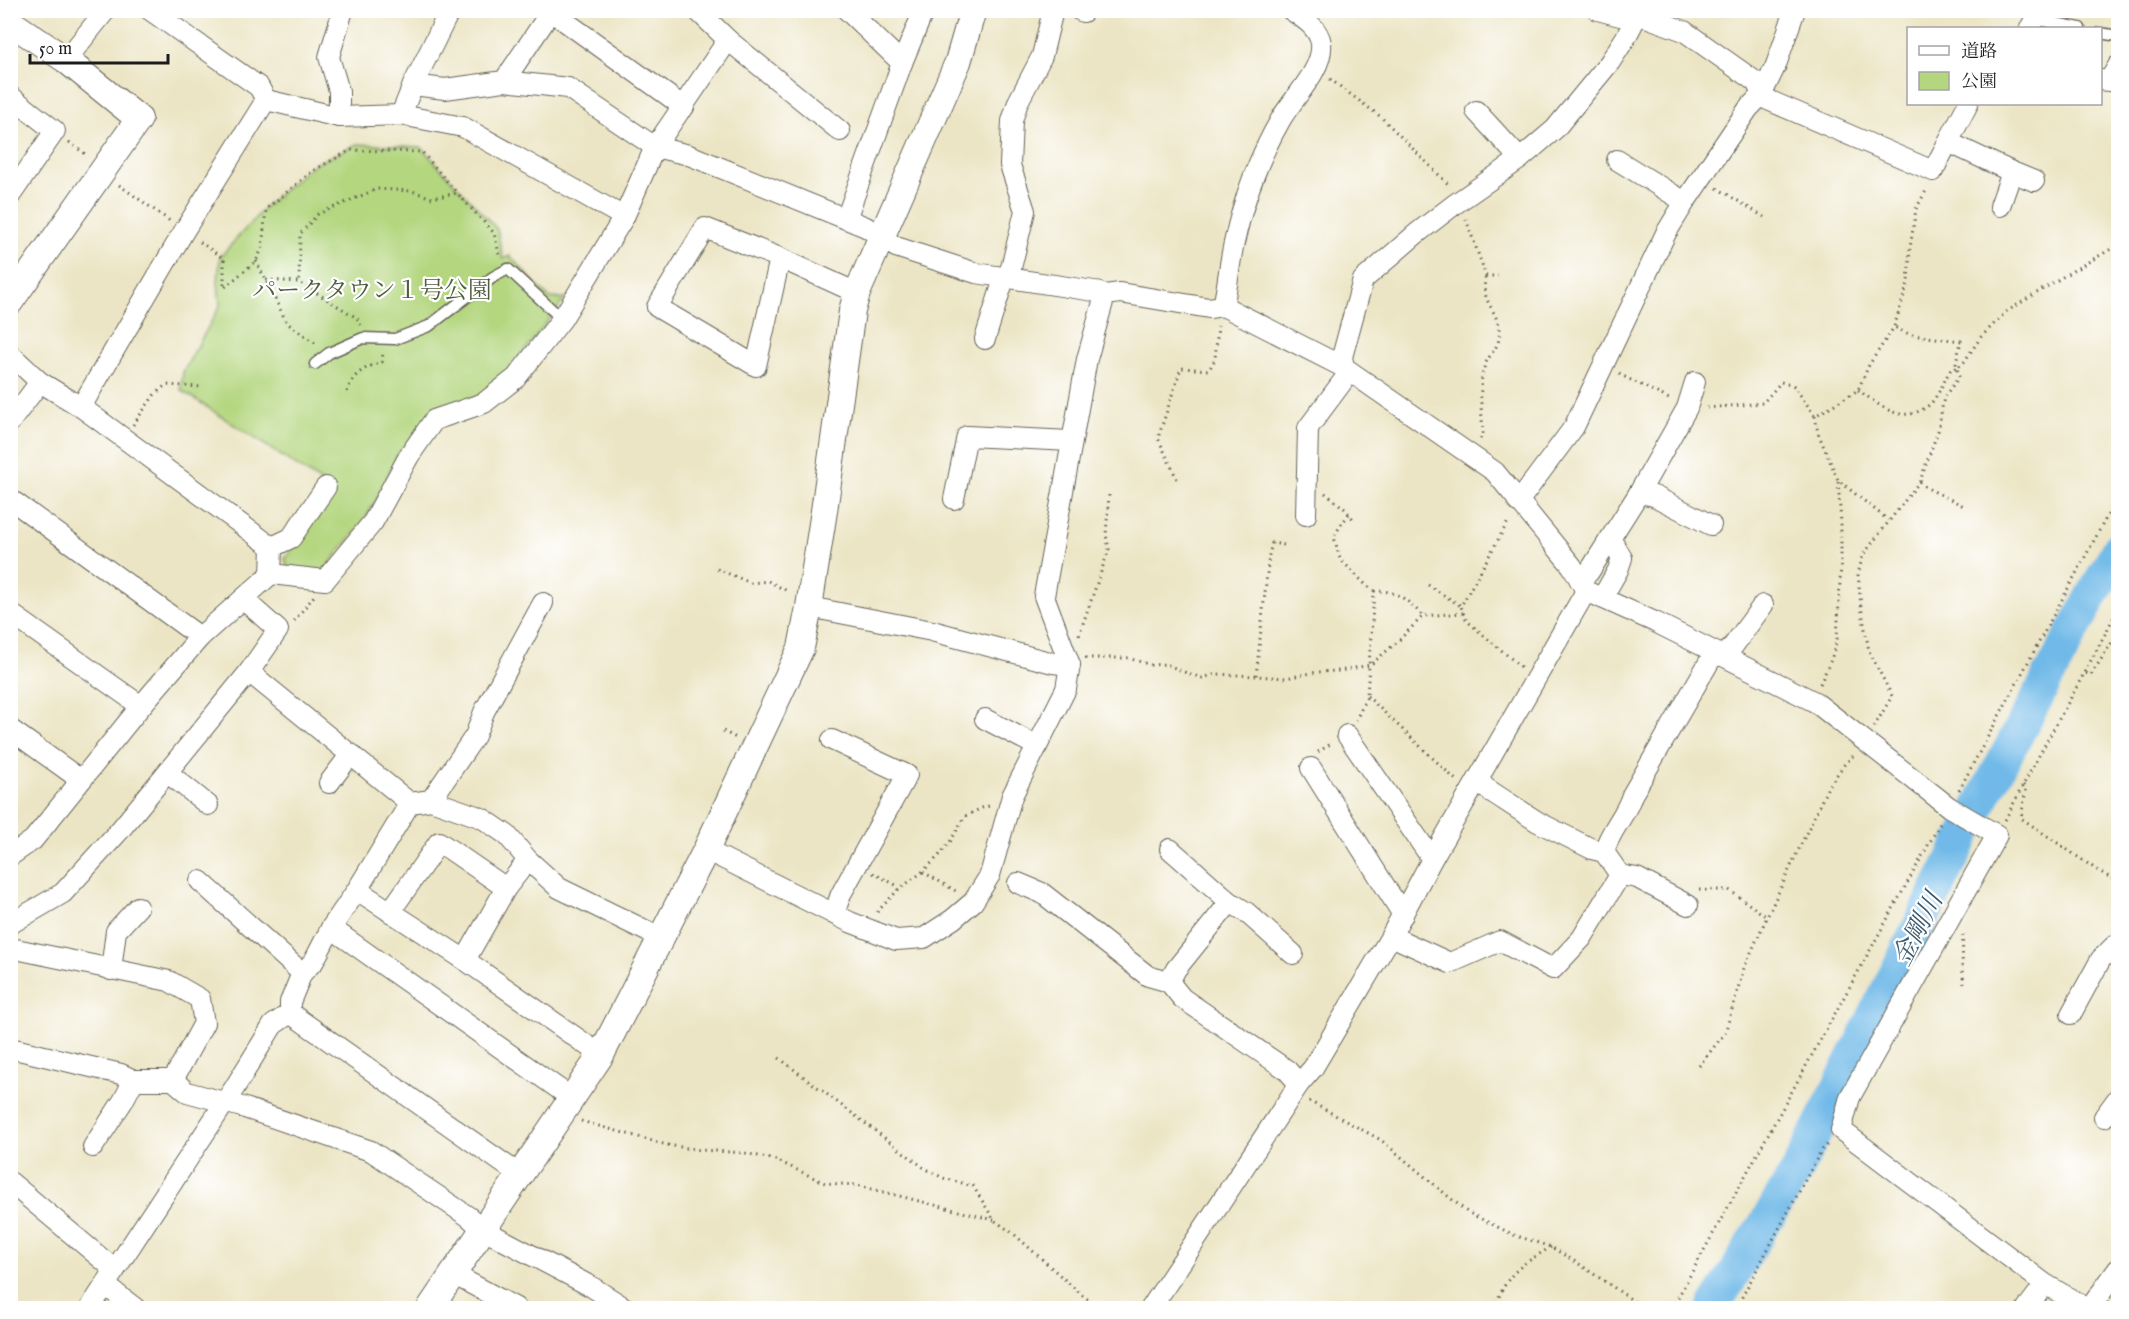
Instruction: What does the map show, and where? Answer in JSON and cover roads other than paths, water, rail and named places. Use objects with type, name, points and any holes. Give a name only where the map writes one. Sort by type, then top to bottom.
[{"type":"street","points":[[66,60],[106,10]]},
{"type":"street","points":[[150,10],[259,87],[266,100],[339,117],[401,114],[463,127],[624,217]]},
{"type":"street","points":[[401,114],[450,10]]},
{"type":"street","points":[[697,10],[728,40],[840,131]]},
{"type":"street","points":[[847,10],[902,63]]},
{"type":"street","points":[[846,219],[902,63],[924,10]]},
{"type":"street","points":[[430,1308],[601,1055],[706,850],[801,648],[852,311],[857,293],[958,62],[973,10]]},
{"type":"street","points":[[985,339],[1005,277],[1011,268],[1025,211],[1010,165],[1012,121],[1018,102],[1042,56],[1053,10]]},
{"type":"street","points":[[1223,306],[1234,243],[1245,201],[1263,154],[1281,118],[1315,70],[1321,45],[1316,32],[1306,20],[1291,10]]},
{"type":"street","points":[[1598,10],[1620,16],[1638,13],[1684,31],[1756,82],[1768,100],[1934,171],[1967,105]]},
{"type":"street","points":[[1518,502],[1574,427],[1666,233],[1684,202],[1748,109],[1762,94],[1776,65],[1795,10]]},
{"type":"street","points":[[339,117],[339,91],[329,57],[343,11]]},
{"type":"street","points":[[504,81],[552,11],[684,107]]},
{"type":"street","points":[[1306,515],[1308,428],[1346,377],[1342,357],[1364,280],[1455,204],[1520,159],[1555,129],[1610,62],[1626,38],[1638,13]]},
{"type":"street","points":[[10,22],[66,60],[140,118],[10,302]]},
{"type":"street","points":[[271,574],[325,580],[373,522],[409,456],[434,420],[484,403],[516,378],[562,319],[624,217],[656,147],[728,40]]},
{"type":"street","points":[[413,85],[445,89],[504,81],[568,88],[656,147],[689,155],[866,226],[896,247],[976,273],[1094,291],[1105,295],[1120,293],[1209,308],[1223,306],[1345,368],[1495,472],[1589,590],[1810,699],[1949,807],[1997,835],[1850,1097],[1841,1130],[2045,1284],[2088,1308],[2118,1269]]},
{"type":"street","points":[[10,96],[55,131],[10,195]]},
{"type":"street","points":[[81,407],[184,231],[266,100]]},
{"type":"street","points":[[1476,111],[1520,159]]},
{"type":"street","points":[[1948,142],[2034,181]]},
{"type":"street","points":[[1617,160],[1684,202]]},
{"type":"street","points":[[2000,206],[2012,172]]},
{"type":"street","points":[[780,258],[756,366],[657,307],[705,228],[780,258],[857,293]]},
{"type":"street","points":[[706,850],[834,914],[896,940],[924,938],[953,919],[973,902],[990,875],[1012,796],[1066,689],[1070,665],[1044,596],[1087,359],[1105,295]]},
{"type":"street","points":[[10,354],[40,382],[81,407],[272,547]]},
{"type":"street","points":[[10,422],[40,382]]},
{"type":"street","points":[[1589,590],[1588,572],[1639,493],[1687,408],[1695,382]]},
{"type":"street","points":[[954,499],[967,436],[1071,441]]},
{"type":"street","points":[[272,547],[291,538],[326,487]]},
{"type":"street","points":[[1639,493],[1654,496],[1710,525]]},
{"type":"street","points":[[10,499],[201,637]]},
{"type":"street","points":[[1151,1308],[1299,1084],[1313,1068],[1403,915],[1432,859],[1535,679],[1589,590],[1618,570],[1622,558],[1615,546],[1608,543]]},
{"type":"street","points":[[10,855],[33,840],[141,706],[201,637],[271,574],[272,547]]},
{"type":"street","points":[[10,924],[63,893],[168,773],[249,672],[278,630],[243,599]]},
{"type":"street","points":[[810,600],[1053,663],[1070,665]]},
{"type":"street","points":[[431,801],[475,736],[484,712],[543,603]]},
{"type":"street","points":[[1604,852],[1607,839],[1629,805],[1632,795],[1712,657],[1722,655],[1731,649],[1763,605]]},
{"type":"street","points":[[10,613],[141,706]]},
{"type":"street","points":[[249,672],[410,802],[431,801],[482,818],[507,835],[528,860],[559,888],[661,938]]},
{"type":"street","points":[[986,719],[1037,746]]},
{"type":"street","points":[[10,729],[81,780]]},
{"type":"street","points":[[1347,735],[1432,859]]},
{"type":"street","points":[[832,740],[907,775],[841,894],[834,914]]},
{"type":"street","points":[[329,783],[351,754]]},
{"type":"street","points":[[1311,768],[1403,915]]},
{"type":"street","points":[[168,773],[208,805]]},
{"type":"street","points":[[1475,785],[1484,787],[1538,822],[1592,849],[1604,852],[1620,875],[1637,878],[1683,902]]},
{"type":"street","points":[[290,1013],[290,1002],[302,973],[314,961],[410,802]]},
{"type":"street","points":[[390,912],[439,842],[506,888]]},
{"type":"street","points":[[1170,849],[1293,954]]},
{"type":"street","points":[[465,960],[506,888],[528,860]]},
{"type":"street","points":[[1391,936],[1450,963],[1500,941],[1553,969],[1582,938],[1620,875]]},
{"type":"street","points":[[200,881],[302,973]]},
{"type":"street","points":[[1017,883],[1042,893],[1148,976],[1168,982],[1182,998],[1287,1070],[1299,1084]]},
{"type":"street","points":[[357,890],[465,960],[601,1055]]},
{"type":"street","points":[[1168,982],[1230,902]]},
{"type":"street","points":[[111,970],[116,931],[138,907]]},
{"type":"street","points":[[332,928],[568,1106]]},
{"type":"street","points":[[2071,1014],[2101,959],[2115,945],[2118,948]]},
{"type":"street","points":[[11,948],[169,981],[200,999],[204,1023],[173,1080]]},
{"type":"street","points":[[90,1308],[273,1026],[290,1013]]},
{"type":"street","points":[[290,1013],[520,1175]]},
{"type":"street","points":[[10,1048],[121,1074],[134,1080],[173,1080],[187,1092],[371,1151],[469,1217],[482,1229],[592,1287],[625,1308]]},
{"type":"street","points":[[93,1147],[134,1080]]},
{"type":"street","points":[[2104,1117],[2118,1098]]},
{"type":"street","points":[[10,1182],[110,1278],[135,1308]]},
{"type":"street","points":[[453,1274],[516,1308]]},
{"type":"street","points":[[2027,1308],[2045,1284]]},
{"type":"lane","points":[[2035,19],[2075,27]]},
{"type":"lane","points":[[2102,33],[2118,36]]},
{"type":"lane","points":[[315,364],[329,353],[363,338],[395,339],[429,326],[493,277],[508,269],[562,319]]},
{"type":"waterway","name":"金剛川","points":[[1713,1308],[1796,1172],[1984,796],[2118,548]]},
{"type":"park label","name":"パークタウン１号公園","points":[[372,290]]}]
